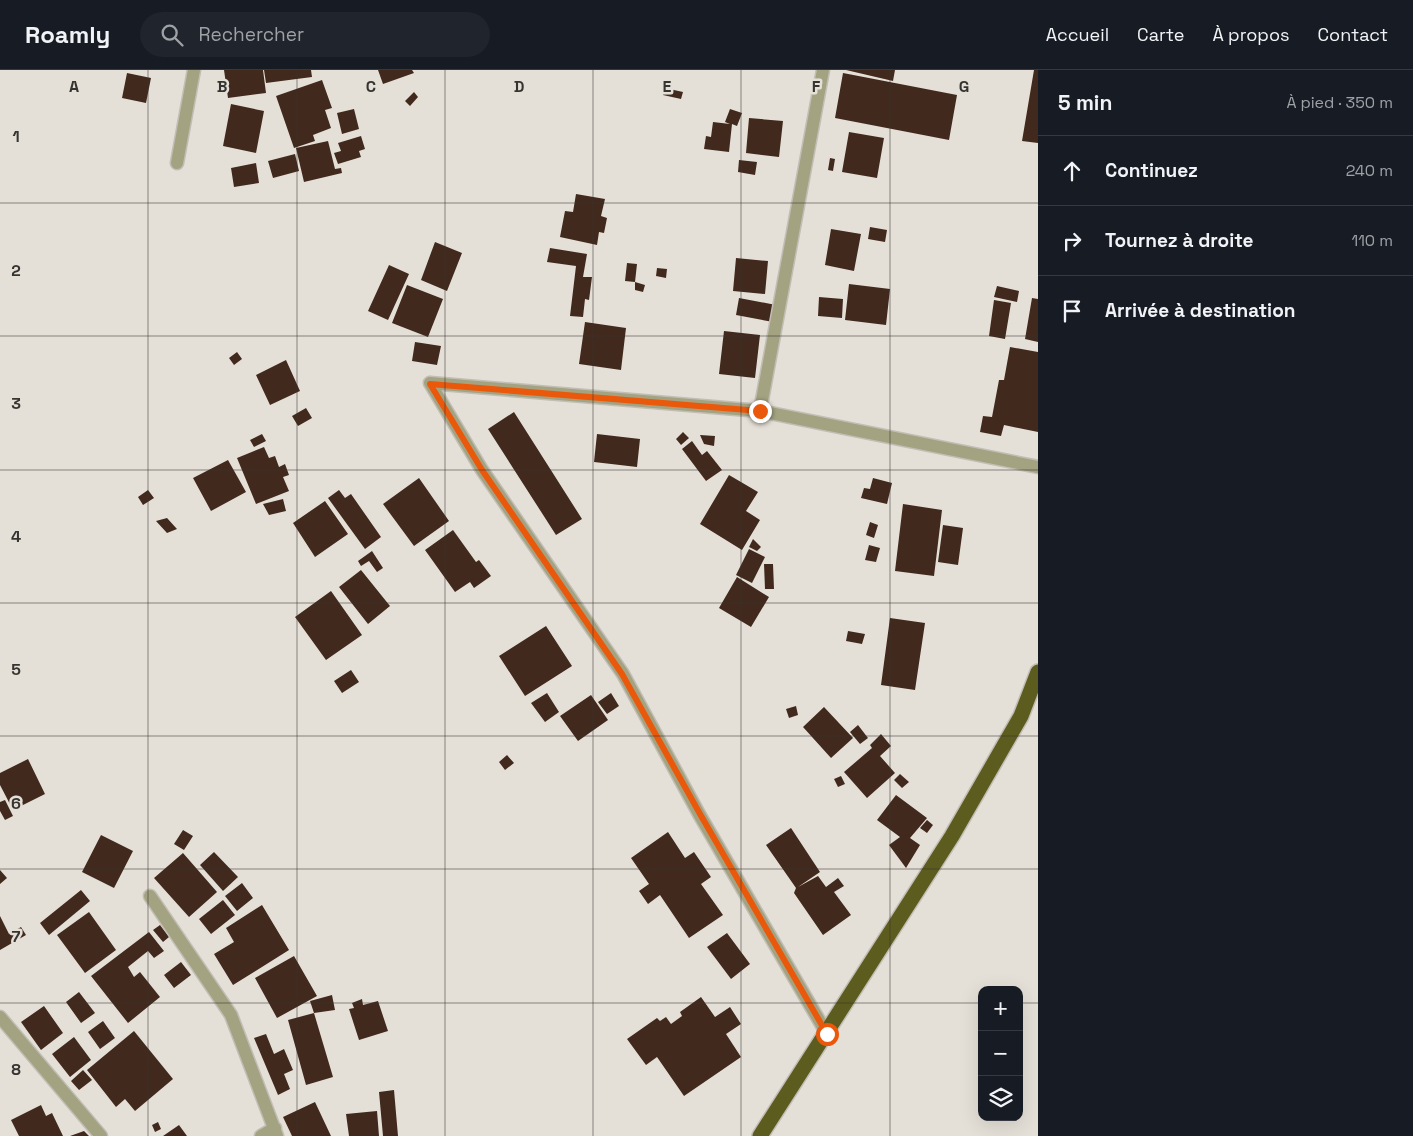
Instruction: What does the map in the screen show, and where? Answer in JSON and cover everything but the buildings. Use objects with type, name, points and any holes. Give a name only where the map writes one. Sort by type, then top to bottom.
[{"type":"highway","points":[[760,1136],[952,836],[1021,716],[1038,672]]},
{"type":"street","points":[[177,163],[194,70]]},
{"type":"street","points":[[760,411],[823,70]]},
{"type":"street","points":[[827,1034],[622,674],[482,470],[430,384],[760,411],[1038,467]]},
{"type":"street","points":[[150,896],[231,1015],[276,1132],[261,1136]]},
{"type":"street","points":[[0,1017],[101,1136]]},
{"type":"route","points":[[760,411],[430,384],[482,470],[622,674],[827,1034]]}]
